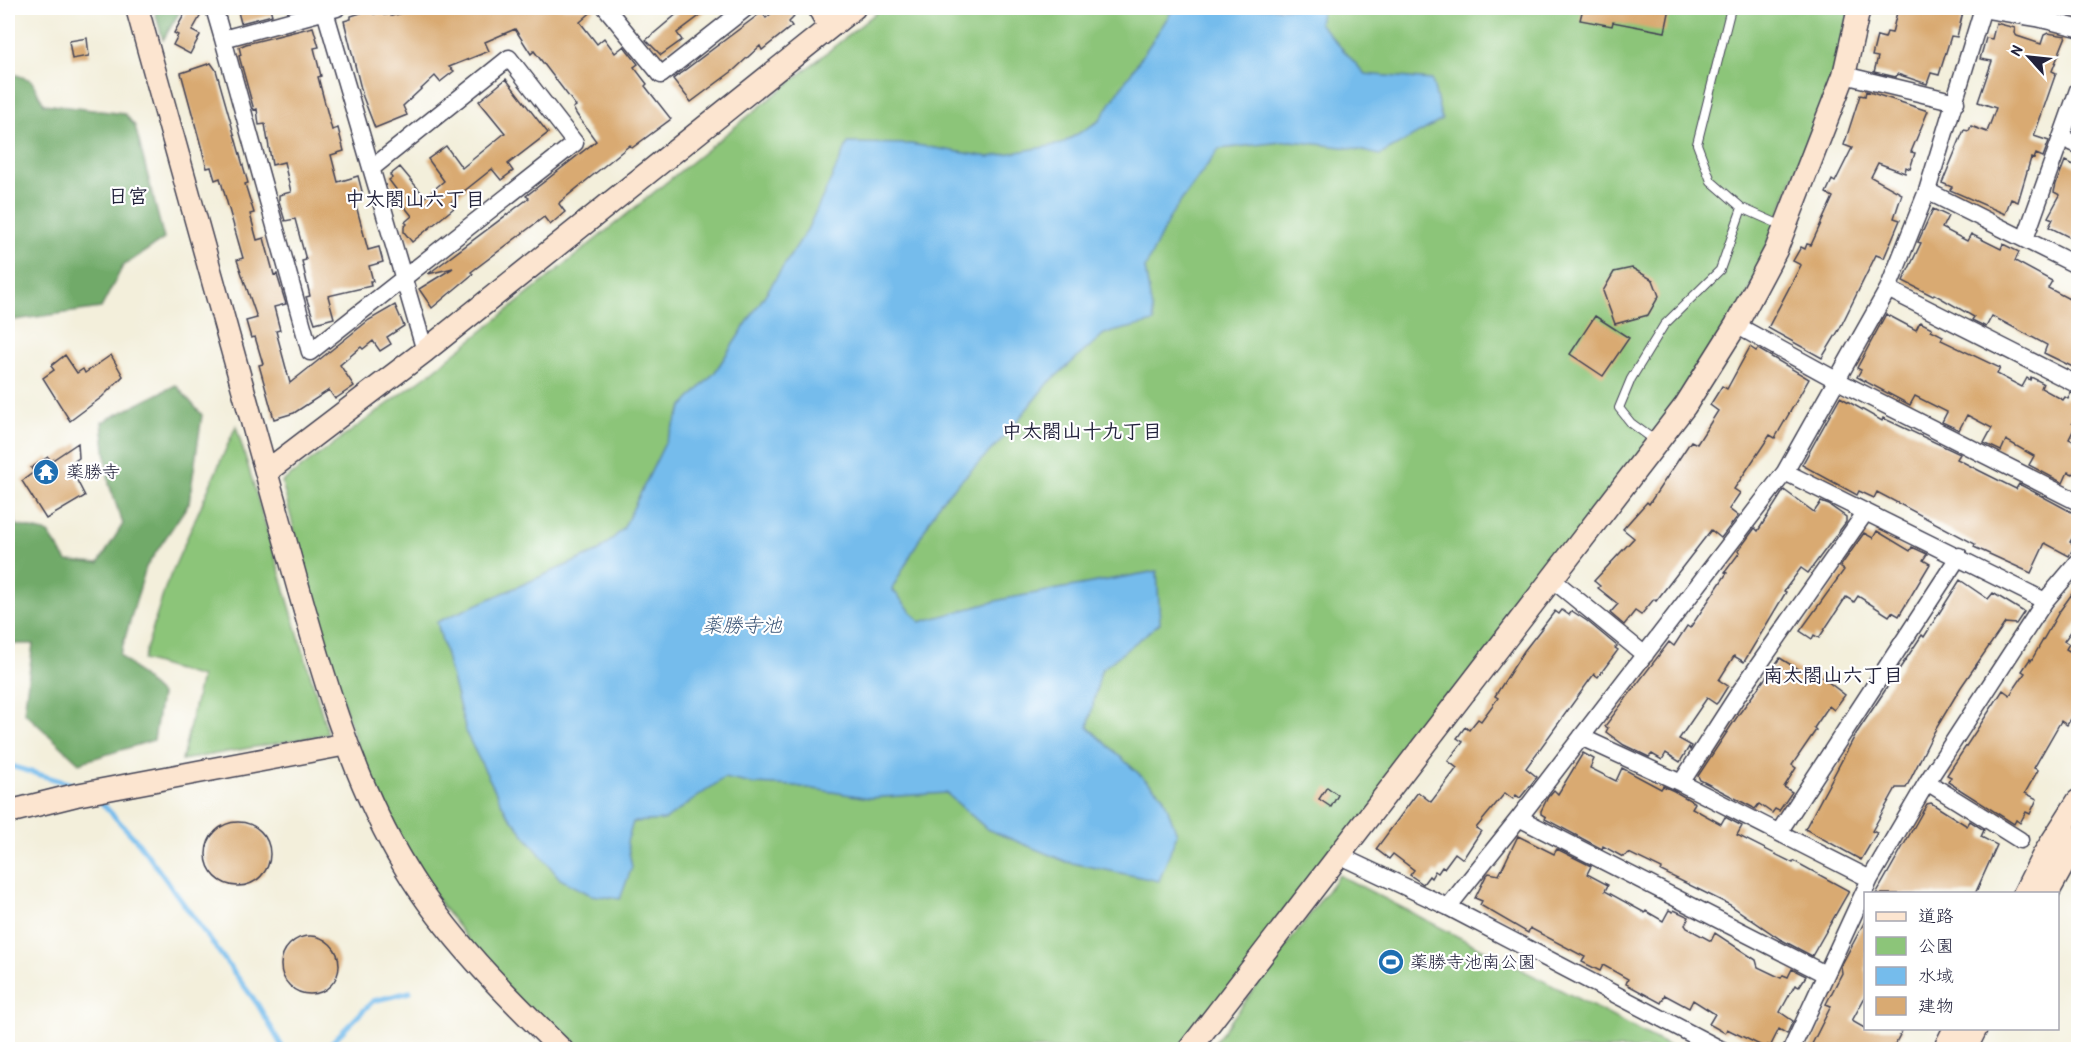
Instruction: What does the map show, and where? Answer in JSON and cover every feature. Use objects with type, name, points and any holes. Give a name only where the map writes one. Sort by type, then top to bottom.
[{"type":"street","points":[[138,8],[266,472],[348,744],[372,804],[405,868],[457,938],[496,986],[562,1050]]},
{"type":"street","points":[[214,8],[310,352],[575,143],[509,58],[372,168]]},
{"type":"street","points":[[606,8],[661,75],[746,8]]},
{"type":"street","points":[[266,472],[425,351],[824,17],[854,8]]},
{"type":"street","points":[[1190,1050],[1685,406],[1736,325],[1785,227],[1844,75],[1859,8]]},
{"type":"street","points":[[1448,907],[1785,472],[1888,289],[1927,190],[1956,102],[1983,8],[2079,28]]},
{"type":"street","points":[[223,39],[328,9],[425,351]]},
{"type":"street","points":[[1844,75],[1956,102]]},
{"type":"street","points":[[2025,239],[2079,90]]},
{"type":"street","points":[[2062,138],[2079,145]]},
{"type":"street","points":[[1927,190],[2079,266]]},
{"type":"street","points":[[1888,289],[2079,385]]},
{"type":"street","points":[[1736,325],[1838,381],[2079,502]]},
{"type":"street","points":[[1785,472],[1865,513],[1959,556],[2045,601]]},
{"type":"street","points":[[1681,783],[1739,693],[1865,513]]},
{"type":"street","points":[[1779,832],[1959,556]]},
{"type":"street","points":[[1791,1050],[1870,879],[1927,782],[2045,601],[2079,562]]},
{"type":"street","points":[[1553,580],[1645,655]]},
{"type":"street","points":[[1581,737],[1681,783],[1870,879]]},
{"type":"street","points":[[8,812],[76,795],[348,744]]},
{"type":"street","points":[[1927,782],[2020,840]]},
{"type":"street","points":[[2025,892],[2043,856],[2079,801]]},
{"type":"street","points":[[1519,818],[1825,974]]},
{"type":"street","points":[[2048,892],[2079,838]]},
{"type":"street","points":[[1340,856],[1448,907],[1722,1050]]},
{"type":"street","points":[[1944,1050],[1954,1030]]},
{"type":"street","points":[[1965,1050],[1975,1030]]},
{"type":"lane","points":[[1731,8],[1697,144],[1711,181],[1742,208],[1785,227]]},
{"type":"lane","points":[[1657,442],[1631,423],[1619,408],[1631,379],[1664,325],[1720,270],[1742,208]]},
{"type":"green space","points":[[154,8],[182,8],[163,40]]},
{"type":"green space","points":[[882,8],[1859,8],[1733,333],[1190,1049],[568,1049],[505,988],[415,870],[358,749],[315,611],[282,482],[434,370]]},
{"type":"green space","points":[[8,72],[31,80],[44,104],[125,114],[135,126],[164,239],[123,266],[101,308],[8,321]]},
{"type":"green space","points":[[176,385],[202,415],[189,503],[146,567],[120,655],[161,695],[154,740],[79,763],[24,712],[33,644],[8,644],[8,493],[16,525],[48,533],[67,561],[99,563],[123,524],[109,484],[102,422]]},
{"type":"green space","points":[[236,426],[328,734],[182,760],[201,677],[143,660],[165,588]]},
{"type":"green space","name":"薬勝寺池南公園","points":[[1339,875],[1675,1049],[1210,1049]]},
{"type":"water","name":"薬勝寺池","points":[[1174,8],[1322,8],[1319,23],[1365,74],[1432,80],[1442,120],[1380,155],[1350,148],[1291,141],[1219,149],[1171,215],[1145,268],[1154,322],[1104,334],[1046,385],[1007,434],[940,502],[892,589],[920,622],[1004,599],[1157,571],[1160,623],[1101,670],[1088,727],[1163,796],[1177,834],[1159,881],[1067,862],[987,829],[946,793],[869,798],[795,786],[753,784],[724,778],[665,820],[633,822],[627,842],[632,867],[620,899],[591,895],[560,879],[506,812],[467,735],[437,622],[599,551],[623,529],[683,406],[715,372],[807,230],[848,143],[911,144],[989,157],[1061,144],[1099,121]]},
{"type":"building","points":[[188,8],[202,13],[192,31],[200,35],[190,54],[173,45],[178,35],[174,33]]},
{"type":"building","points":[[237,8],[270,8],[272,15],[241,23]]},
{"type":"building","points":[[422,8],[596,8],[580,22],[597,44],[604,38],[615,53],[624,46],[638,64],[634,67],[647,84],[645,86],[671,119],[632,148],[630,145],[560,202],[565,212],[550,225],[544,217],[471,272],[473,274],[432,308],[419,289],[453,268],[428,274],[529,198],[526,196],[596,141],[573,108],[576,106],[534,51],[531,54],[515,29],[485,42],[489,51],[449,67],[454,71],[440,82],[435,76],[403,106],[407,115],[375,128],[363,97],[344,21],[351,19],[351,16],[373,9],[374,14],[384,11],[384,15],[390,14],[391,16]]},
{"type":"building","points":[[673,8],[710,8],[677,33],[682,40],[661,55],[646,40],[678,13]]},
{"type":"building","points":[[778,8],[786,8],[794,17],[789,22],[792,26],[762,50],[760,46],[734,70],[691,102],[673,79],[762,12],[766,18]]},
{"type":"building","points":[[1583,8],[1670,8],[1665,32],[1613,22],[1612,26],[1580,20]]},
{"type":"building","points":[[1898,8],[1931,11],[1932,8],[1943,8],[1963,12],[1957,37],[1951,36],[1939,75],[1931,73],[1927,84],[1897,74],[1896,77],[1874,72],[1878,57],[1872,56],[1877,36],[1885,38],[1887,32],[1892,33]]},
{"type":"building","points":[[1996,23],[2015,28],[2014,33],[2017,36],[2041,44],[2044,35],[2048,33],[2066,36],[2052,71],[2056,73],[2034,136],[2049,141],[2043,157],[2036,154],[2034,159],[2031,158],[2018,202],[2011,199],[2005,214],[1950,190],[1952,187],[1942,183],[1964,130],[1969,131],[1971,126],[1987,132],[1996,108],[1978,102],[1992,61],[1980,59],[1986,38],[1992,39]]},
{"type":"building","points":[[313,27],[319,47],[314,48],[321,76],[318,77],[332,130],[338,128],[344,151],[331,155],[338,182],[358,176],[363,195],[354,198],[368,250],[379,247],[383,262],[369,266],[373,281],[370,281],[371,286],[328,296],[334,318],[315,323],[306,297],[310,296],[302,261],[306,260],[295,219],[285,221],[279,201],[279,195],[291,192],[284,162],[272,165],[265,124],[259,125],[257,109],[254,110],[239,56],[241,55],[239,47],[246,44]]},
{"type":"building","points":[[87,38],[89,56],[72,59],[69,41]]},
{"type":"building","points":[[211,63],[216,70],[248,183],[245,184],[254,213],[250,214],[257,240],[264,238],[274,275],[277,274],[286,304],[274,307],[280,330],[276,331],[290,383],[369,320],[395,305],[404,326],[387,337],[391,344],[380,351],[373,341],[363,349],[361,347],[340,365],[354,386],[335,399],[329,390],[294,413],[274,419],[259,365],[263,364],[255,337],[251,338],[246,321],[257,318],[237,260],[243,258],[220,178],[215,180],[211,167],[207,168],[181,73]]},
{"type":"building","points":[[506,79],[548,133],[508,164],[513,171],[501,180],[492,169],[450,203],[454,208],[412,242],[404,232],[404,227],[407,224],[405,222],[412,216],[395,195],[398,192],[389,180],[392,178],[390,175],[400,167],[425,197],[444,181],[428,159],[446,146],[462,168],[505,133],[479,101]]},
{"type":"building","points":[[1866,91],[1928,111],[1911,152],[1915,153],[1910,169],[1906,167],[1905,173],[1878,163],[1871,177],[1902,194],[1894,218],[1900,220],[1884,258],[1876,255],[1839,330],[1822,358],[1768,328],[1801,265],[1793,261],[1801,247],[1805,249],[1807,244],[1811,245],[1833,197],[1826,193],[1832,180],[1835,182],[1852,148],[1844,145],[1860,95],[1865,96]]},
{"type":"building","points":[[2065,161],[2079,168],[2079,242],[2049,227],[2053,219],[2048,217],[2060,195],[2054,192]]},
{"type":"building","points":[[1933,209],[1948,216],[1942,228],[1967,241],[1971,234],[2001,249],[2003,244],[2019,252],[2015,261],[2052,281],[2048,288],[2079,304],[2079,370],[2044,353],[2047,345],[1992,316],[1986,327],[1972,320],[1974,317],[1934,294],[1933,296],[1903,281],[1921,243],[1918,242]]},
{"type":"building","points":[[1632,268],[1653,280],[1659,296],[1648,315],[1615,324],[1603,291],[1614,272]]},
{"type":"building","points":[[1886,314],[1916,330],[1920,322],[1932,328],[1931,330],[1943,336],[1941,340],[2000,368],[1997,374],[2022,387],[2027,378],[2030,380],[2031,377],[2043,383],[2041,388],[2063,400],[2065,397],[2068,399],[2071,393],[2079,395],[2079,410],[2072,423],[2076,425],[2069,439],[2079,444],[2079,464],[2073,474],[2068,472],[2063,483],[2029,465],[2034,456],[2006,440],[2001,451],[1984,443],[1992,428],[1967,415],[1959,430],[1942,422],[1947,412],[1915,396],[1910,405],[1857,377],[1861,370],[1857,368]]},
{"type":"building","points":[[1595,316],[1629,338],[1603,376],[1570,354]]},
{"type":"building","points":[[1750,347],[1756,351],[1758,349],[1809,379],[1775,438],[1770,435],[1734,489],[1740,493],[1729,509],[1738,516],[1721,538],[1711,530],[1656,601],[1654,599],[1641,615],[1635,611],[1624,625],[1610,613],[1618,604],[1598,588],[1600,586],[1594,581],[1634,538],[1623,529],[1647,502],[1649,504],[1691,441],[1697,444],[1718,411],[1710,405],[1722,386],[1727,389]]},
{"type":"building","points":[[65,355],[77,373],[83,369],[85,373],[111,355],[123,376],[102,397],[70,421],[43,378],[54,370],[51,366]]},
{"type":"building","points":[[1840,397],[1882,421],[1883,418],[1960,454],[1957,459],[2016,489],[2019,484],[2079,516],[2079,527],[2070,542],[2075,545],[2069,556],[2045,543],[2031,573],[1974,547],[1975,544],[1877,492],[1874,498],[1859,491],[1857,495],[1802,465]]},
{"type":"building","points":[[78,443],[79,458],[69,465],[85,496],[46,519],[22,481],[34,472],[31,468],[48,457],[51,461]]},
{"type":"building","points":[[1784,490],[1814,512],[1821,502],[1829,505],[1846,517],[1846,522],[1808,573],[1801,568],[1784,591],[1786,592],[1744,662],[1734,656],[1719,680],[1728,686],[1718,702],[1716,704],[1707,698],[1679,739],[1692,746],[1680,762],[1666,753],[1662,760],[1652,754],[1649,757],[1624,745],[1606,732],[1608,728],[1605,726],[1669,642],[1674,646],[1687,626],[1690,628],[1727,573],[1725,572],[1740,552],[1738,551],[1755,528],[1758,531]]},
{"type":"building","points":[[1877,531],[1910,551],[1912,547],[1927,554],[1923,560],[1930,564],[1899,616],[1892,612],[1889,616],[1858,596],[1854,602],[1846,597],[1819,638],[1814,635],[1812,639],[1800,631],[1844,570],[1840,567],[1864,533],[1873,538]]},
{"type":"building","points":[[1960,580],[1988,599],[1993,593],[2024,612],[2016,624],[2005,623],[1961,687],[1934,732],[1906,788],[1896,788],[1872,831],[1877,833],[1861,860],[1805,829],[1856,734],[1922,635],[1924,637]]},
{"type":"building","points":[[2079,584],[2079,621],[2064,641],[2069,644],[2066,649],[2079,657],[2079,707],[2067,725],[2061,721],[2034,768],[2038,770],[2025,793],[2037,799],[2030,814],[2026,812],[2020,823],[2016,820],[2014,824],[1948,782],[1951,777],[1947,775],[2003,690],[2010,695],[2025,673],[2022,671],[2030,659],[2031,661],[2059,612]]},
{"type":"building","points":[[1562,610],[1569,615],[1572,611],[1587,621],[1617,646],[1615,648],[1618,650],[1598,677],[1594,674],[1526,768],[1537,777],[1520,798],[1516,795],[1513,799],[1505,793],[1476,828],[1481,831],[1463,859],[1455,853],[1444,868],[1442,867],[1438,873],[1435,871],[1431,878],[1429,876],[1423,884],[1410,875],[1414,870],[1393,854],[1389,859],[1376,849],[1418,792],[1431,802],[1457,768],[1448,761],[1463,742],[1457,738],[1465,727],[1469,730],[1478,719],[1481,721],[1498,698],[1495,696],[1524,651],[1555,611],[1559,614]]},
{"type":"building","points":[[1780,658],[1815,680],[1819,675],[1845,695],[1834,710],[1829,706],[1814,728],[1816,730],[1792,765],[1796,768],[1784,787],[1792,792],[1779,811],[1775,809],[1772,813],[1759,804],[1755,809],[1700,780],[1698,776]]},
{"type":"building","points":[[1583,753],[1594,759],[1590,768],[1616,781],[1622,768],[1661,789],[1663,786],[1674,791],[1695,803],[1692,808],[1721,824],[1725,817],[1742,826],[1737,835],[1793,863],[1794,861],[1849,891],[1812,956],[1780,939],[1730,905],[1661,871],[1662,869],[1629,853],[1623,857],[1603,846],[1602,849],[1545,819],[1541,811],[1548,797],[1554,790],[1558,794]]},
{"type":"building","points":[[1327,787],[1338,795],[1331,807],[1319,799]]},
{"type":"building","points":[[1931,803],[1967,826],[1970,821],[1984,830],[1981,837],[1997,845],[1976,892],[1877,892],[1927,804]]},
{"type":"building","points":[[238,822],[256,828],[264,836],[270,854],[264,872],[256,880],[238,886],[220,880],[212,872],[206,854],[212,836],[220,828]]},
{"type":"building","points":[[1518,836],[1554,854],[1557,849],[1591,866],[1587,874],[1608,885],[1605,891],[1645,913],[1646,911],[1663,921],[1669,910],[1673,912],[1674,910],[1689,917],[1685,925],[1687,928],[1711,941],[1715,933],[1756,960],[1758,967],[1781,978],[1783,975],[1788,977],[1792,969],[1806,976],[1799,987],[1795,985],[1780,1012],[1793,1021],[1787,1034],[1779,1029],[1770,1047],[1768,1045],[1766,1048],[1727,1029],[1725,1033],[1709,1024],[1715,1014],[1693,1000],[1689,1008],[1665,995],[1661,1003],[1626,984],[1628,979],[1603,965],[1600,971],[1582,962],[1585,957],[1530,928],[1528,933],[1480,905],[1482,901],[1475,898],[1486,876],[1489,873],[1499,875]]},
{"type":"building","points":[[1864,923],[1864,999],[1852,1021],[1864,1030],[1902,1030],[1892,1050],[1809,1050],[1831,1006],[1826,1004],[1842,973],[1841,966]]},
{"type":"building","points":[[310,936],[321,938],[334,949],[339,965],[337,976],[326,989],[310,994],[299,992],[286,981],[281,965],[283,954],[294,941]]},
{"type":"waterway","points":[[8,765],[77,786]]},
{"type":"waterway","points":[[98,799],[138,842],[258,1005],[284,1050]]},
{"type":"waterway","points":[[324,1050],[373,1001],[410,992]]},
{"type":"place","name":"薬勝寺","points":[[46,472]]},
{"type":"place","name":"薬勝寺池南公園","points":[[1391,962]]},
{"type":"district","name":"日宮","points":[[128,196]]},
{"type":"district","name":"中太閤山六丁目","points":[[415,199]]},
{"type":"district","name":"中太閤山十九丁目","points":[[1082,431]]},
{"type":"district","name":"南太閤山六丁目","points":[[1833,675]]}]
